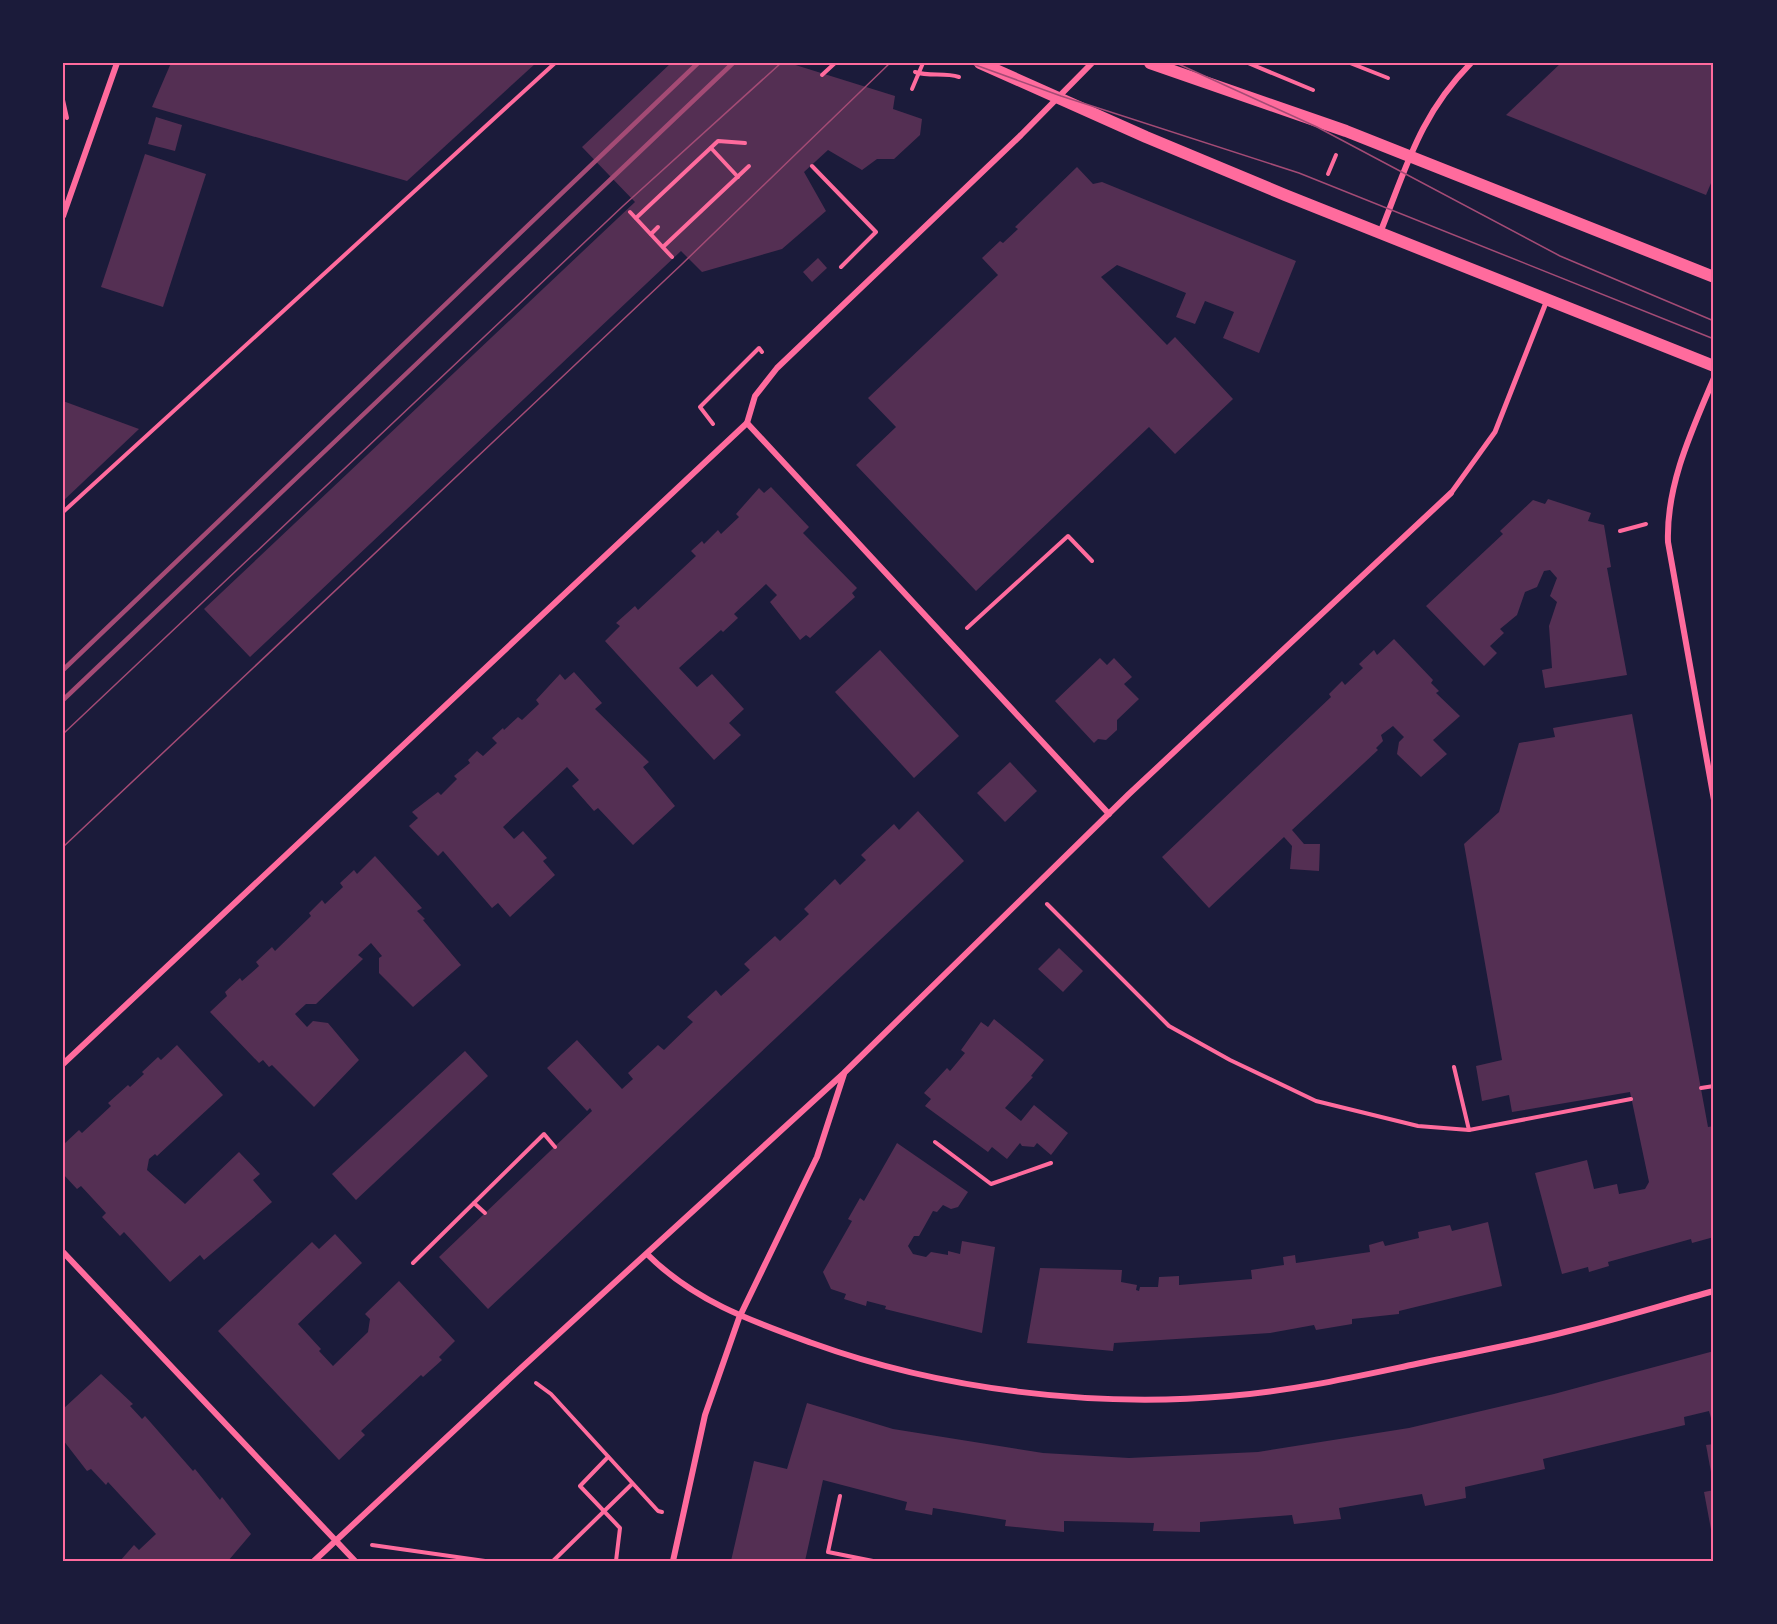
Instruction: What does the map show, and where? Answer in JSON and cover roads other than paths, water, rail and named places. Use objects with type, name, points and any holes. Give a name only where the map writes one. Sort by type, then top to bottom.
[{"type":"main road","points":[[980,63],[1058,99],[1380,234],[1714,366]]},
{"type":"main road","points":[[1150,63],[1410,156],[1714,277]]},
{"type":"street","points":[[63,216],[117,63]]},
{"type":"street","points":[[63,1064],[747,423],[755,396],[777,368],[1058,99],[1092,63]]},
{"type":"street","points":[[1380,234],[1410,156],[1433,106],[1471,63]]},
{"type":"street","points":[[314,1561],[844,1073],[1109,814],[1451,494],[1495,432],[1547,299]]},
{"type":"street","points":[[1714,378],[1674,487],[1667,519],[1668,542],[1714,800]]},
{"type":"street","points":[[747,423],[1109,814]]},
{"type":"street","points":[[673,1561],[681,1516],[705,1415],[739,1318],[817,1157],[844,1073]]},
{"type":"street","points":[[63,1251],[356,1561]]},
{"type":"street","points":[[647,1254],[670,1277],[739,1318],[842,1354],[928,1376],[1058,1397],[1153,1400],[1230,1396],[1328,1383],[1568,1332],[1714,1291]]},
{"type":"tram line","points":[[63,734],[623,206],[781,63]]},
{"type":"tram line","points":[[63,847],[681,265],[890,63]]},
{"type":"tram line","points":[[970,63],[1061,96],[1299,173],[1714,339]]},
{"type":"tram line","points":[[1176,63],[1317,127],[1560,256],[1714,321]]},
{"type":"railway","points":[[63,670],[698,63]]},
{"type":"railway","points":[[63,700],[733,63]]}]
